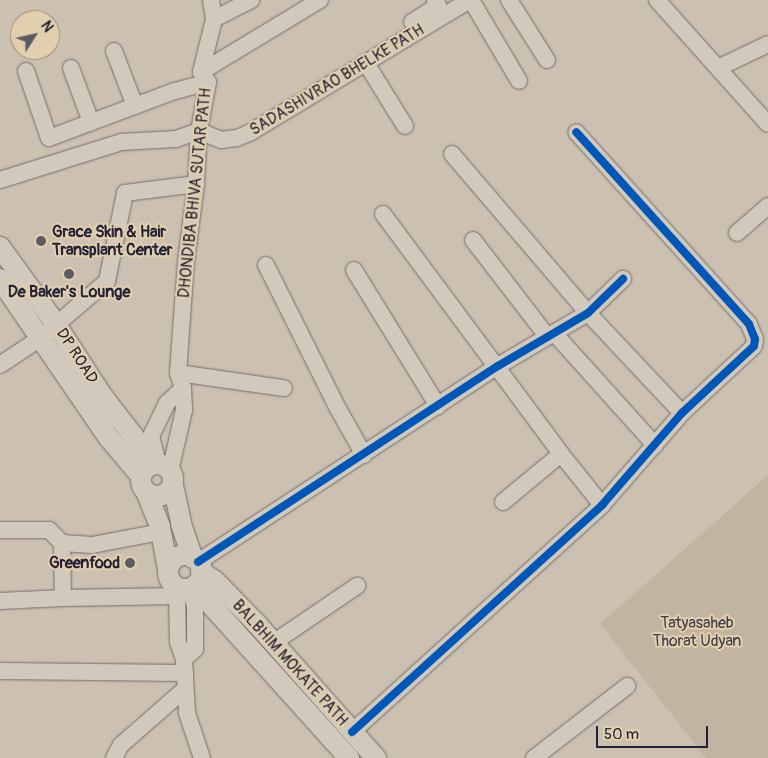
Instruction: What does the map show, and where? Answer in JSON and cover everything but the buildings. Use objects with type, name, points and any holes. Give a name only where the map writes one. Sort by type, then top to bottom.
[{"type":"main road","name":"DP ROAD","points":[[0,247],[109,438],[158,475]]},
{"type":"main road","name":"DP ROAD","points":[[0,280],[49,331]]},
{"type":"main road","points":[[158,475],[161,532],[170,580],[190,578],[188,556],[178,557],[170,564],[168,569]]},
{"type":"main road","name":"BALBHIM MOKATE PATH","points":[[158,475],[181,524],[190,578],[349,758]]},
{"type":"main road","name":"BALBHIM MOKATE PATH","points":[[190,578],[215,581],[376,758]]},
{"type":"street","name":"DHONDIBA BHIVA SUTAR PATH","points":[[158,475],[184,410],[180,380],[186,262],[196,184],[204,77],[214,19],[211,0]]},
{"type":"street","points":[[214,19],[251,0]]},
{"type":"street","points":[[26,71],[49,138],[135,106],[204,77],[320,0]]},
{"type":"street","points":[[470,0],[519,81]]},
{"type":"street","name":"SADASHIVRAO BHELKE PATH","points":[[199,131],[221,140],[237,138],[251,132],[470,0]]},
{"type":"street","points":[[509,0],[547,60]]},
{"type":"street","points":[[662,1],[718,68],[767,120]]},
{"type":"street","points":[[414,34],[409,24],[440,2]]},
{"type":"street","points":[[718,68],[768,44]]},
{"type":"street","points":[[114,52],[135,106]]},
{"type":"street","points":[[366,63],[405,126]]},
{"type":"street","points":[[71,68],[90,122]]},
{"type":"street","points":[[0,180],[120,142],[176,139],[199,131]]},
{"type":"street","points":[[352,732],[602,505],[682,413],[750,351],[755,339],[753,331],[576,132]]},
{"type":"street","points":[[452,154],[588,313],[682,413]]},
{"type":"street","points":[[0,365],[49,331],[107,281],[123,195],[127,192],[196,184]]},
{"type":"street","points":[[737,233],[768,206]]},
{"type":"street","points":[[384,214],[498,366],[561,454],[602,505]]},
{"type":"street","points":[[473,240],[550,335],[655,444]]},
{"type":"street","points":[[266,265],[337,407],[364,454]]},
{"type":"street","points":[[354,270],[438,406]]},
{"type":"street","points":[[0,601],[63,598],[190,578],[364,454],[498,366],[588,313],[623,279]]},
{"type":"street","points":[[158,475],[151,436],[180,380],[284,388]]},
{"type":"street","points":[[503,502],[561,454]]},
{"type":"street","points":[[0,530],[49,530],[62,543],[92,545],[161,532]]},
{"type":"street","points":[[62,543],[63,598]]},
{"type":"street","points":[[114,758],[121,745],[185,673],[195,649],[195,606],[190,578]]},
{"type":"street","points":[[273,643],[357,586]]},
{"type":"street","points":[[0,671],[185,673]]},
{"type":"street","points":[[185,673],[187,713],[202,758]]},
{"type":"street","points":[[534,758],[627,686]]},
{"type":"green space","name":"Tatyasaheb Thorat Udyan","points":[[768,475],[768,758],[706,758],[600,624]]},
{"type":"cycle path","points":[[352,732],[602,505],[682,413],[754,346],[755,339],[749,324],[576,132]]},
{"type":"cycle path","points":[[198,562],[498,366],[588,313],[623,279]]},
{"type":"place","name":"Grace Skin & Hair Transplant Center","points":[[41,241]]},
{"type":"place","name":"De Baker's Lounge","points":[[69,274]]},
{"type":"place","name":"Greenfood","points":[[130,563]]}]
